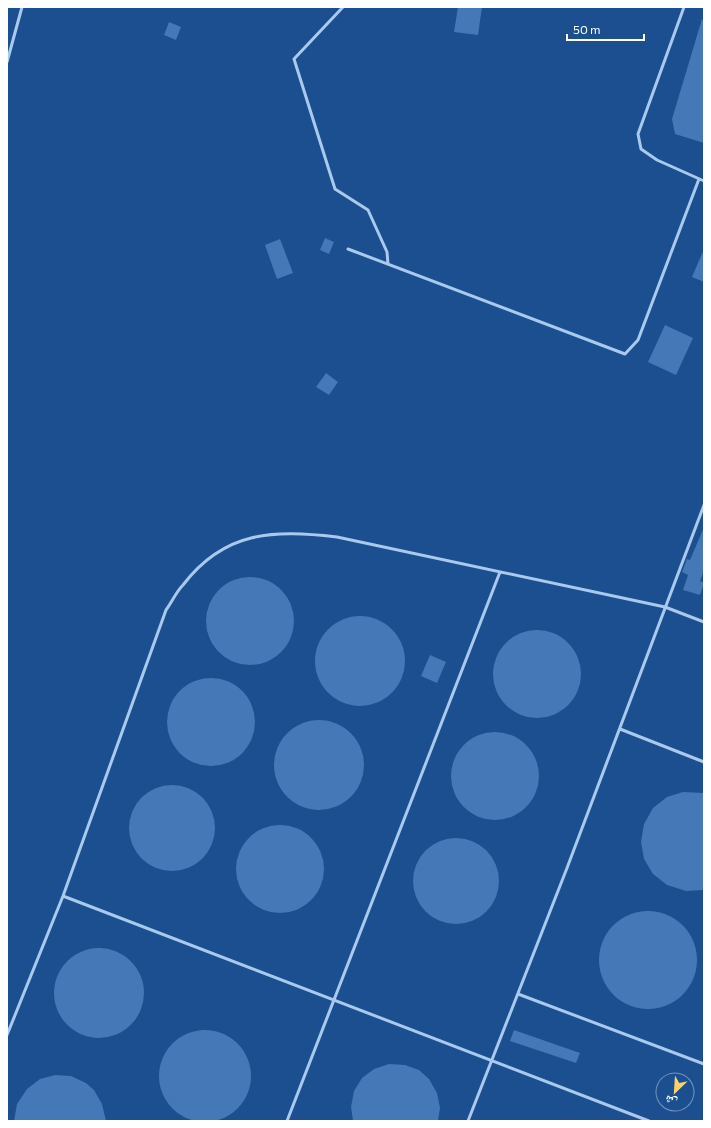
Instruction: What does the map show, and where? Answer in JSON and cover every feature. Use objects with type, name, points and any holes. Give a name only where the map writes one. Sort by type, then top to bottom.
[{"type":"lane","points":[[7,62],[22,7]]},
{"type":"lane","points":[[343,7],[294,59],[335,189],[368,210],[387,252],[388,264]]},
{"type":"lane","points":[[684,7],[638,134],[641,149],[656,160],[704,180]]},
{"type":"lane","points":[[348,249],[624,354],[638,340],[699,179]]},
{"type":"lane","points":[[468,1121],[620,729],[704,505]]},
{"type":"lane","points":[[7,1035],[63,896],[166,610],[182,585],[205,560],[234,543],[266,534],[296,532],[337,537],[665,607],[704,622]]},
{"type":"lane","points":[[287,1121],[500,572]]},
{"type":"lane","points":[[620,729],[704,762]]},
{"type":"lane","points":[[63,896],[650,1121]]},
{"type":"lane","points":[[518,994],[704,1064]]},
{"type":"building","points":[[458,7],[482,7],[478,35],[454,32]]},
{"type":"building","points":[[702,19],[704,20],[704,143],[675,134],[672,119]]},
{"type":"building","points":[[169,22],[181,27],[176,40],[164,35]]},
{"type":"building","points":[[325,238],[334,242],[329,254],[320,250]]},
{"type":"building","points":[[280,239],[293,273],[277,279],[265,245]]},
{"type":"building","points":[[704,249],[704,282],[692,277]]},
{"type":"building","points":[[665,325],[693,338],[676,375],[648,362]]},
{"type":"building","points":[[326,373],[338,382],[329,395],[316,387]]},
{"type":"building","points":[[704,527],[704,570],[700,581],[704,583],[700,595],[683,590],[688,575],[682,572],[687,559],[690,560]]},
{"type":"building","points":[[250,577],[267,581],[281,590],[290,604],[294,621],[290,638],[281,652],[267,661],[250,665],[233,661],[219,652],[210,638],[206,621],[210,604],[219,590],[233,581]]},
{"type":"building","points":[[360,616],[377,620],[392,629],[401,644],[405,661],[401,678],[392,693],[377,702],[360,706],[343,702],[328,693],[319,678],[315,661],[319,644],[328,629],[343,620]]},
{"type":"building","points":[[537,630],[554,633],[568,643],[578,657],[581,674],[578,691],[568,705],[554,715],[537,718],[520,715],[506,705],[496,691],[493,674],[496,657],[506,643],[520,633]]},
{"type":"building","points":[[430,655],[446,662],[437,683],[421,676]]},
{"type":"building","points":[[211,678],[228,681],[236,685],[248,697],[252,705],[255,722],[252,739],[248,747],[236,759],[228,763],[211,766],[194,763],[186,759],[174,747],[170,739],[167,722],[170,705],[174,697],[186,685],[194,681]]},
{"type":"building","points":[[319,720],[336,724],[351,733],[360,748],[364,765],[360,782],[351,797],[336,806],[319,810],[302,806],[287,797],[278,782],[274,765],[278,748],[287,733],[302,724]]},
{"type":"building","points":[[495,732],[512,735],[520,739],[532,751],[536,759],[539,776],[536,793],[532,801],[520,813],[512,817],[495,820],[478,817],[470,813],[458,801],[454,793],[451,776],[454,759],[458,751],[470,739],[478,735]]},
{"type":"building","points":[[172,785],[188,788],[196,792],[208,804],[212,812],[215,828],[212,844],[208,852],[196,864],[188,868],[172,871],[156,868],[148,864],[136,852],[132,844],[129,828],[132,812],[136,804],[148,792],[156,788]]},
{"type":"building","points":[[683,792],[704,793],[704,890],[686,891],[667,885],[653,874],[644,859],[641,842],[644,824],[653,808],[667,797]]},
{"type":"building","points":[[280,825],[297,828],[311,838],[321,852],[324,869],[321,886],[311,900],[297,910],[280,913],[263,910],[249,900],[239,886],[236,869],[239,852],[249,838],[263,828]]},
{"type":"building","points":[[448,838],[464,838],[473,841],[487,850],[496,864],[499,873],[499,889],[496,898],[487,912],[473,921],[464,924],[448,924],[432,917],[425,912],[420,905],[413,889],[413,873],[420,857],[425,850],[432,845]]},
{"type":"building","points":[[638,911],[658,911],[667,914],[683,925],[694,941],[697,950],[697,970],[694,979],[683,995],[667,1006],[658,1009],[638,1009],[621,1001],[613,995],[607,987],[599,970],[599,950],[607,933],[613,925],[621,919]]},
{"type":"building","points":[[90,948],[108,948],[124,955],[137,968],[144,984],[144,1002],[137,1018],[124,1031],[108,1038],[90,1038],[74,1031],[61,1018],[54,1002],[54,984],[61,968],[74,955]]},
{"type":"building","points":[[205,1030],[223,1034],[237,1044],[247,1058],[251,1076],[247,1094],[237,1108],[223,1118],[205,1122],[187,1118],[173,1108],[163,1094],[159,1076],[163,1058],[173,1044],[187,1034]]},
{"type":"building","points":[[514,1030],[580,1053],[576,1063],[510,1041]]},
{"type":"building","points":[[389,1064],[405,1065],[419,1070],[429,1079],[437,1093],[440,1108],[438,1121],[353,1121],[351,1107],[354,1091],[362,1078],[374,1069]]},
{"type":"building","points":[[55,1075],[71,1076],[86,1083],[94,1090],[102,1104],[106,1121],[14,1121],[17,1104],[27,1089],[40,1079]]}]
